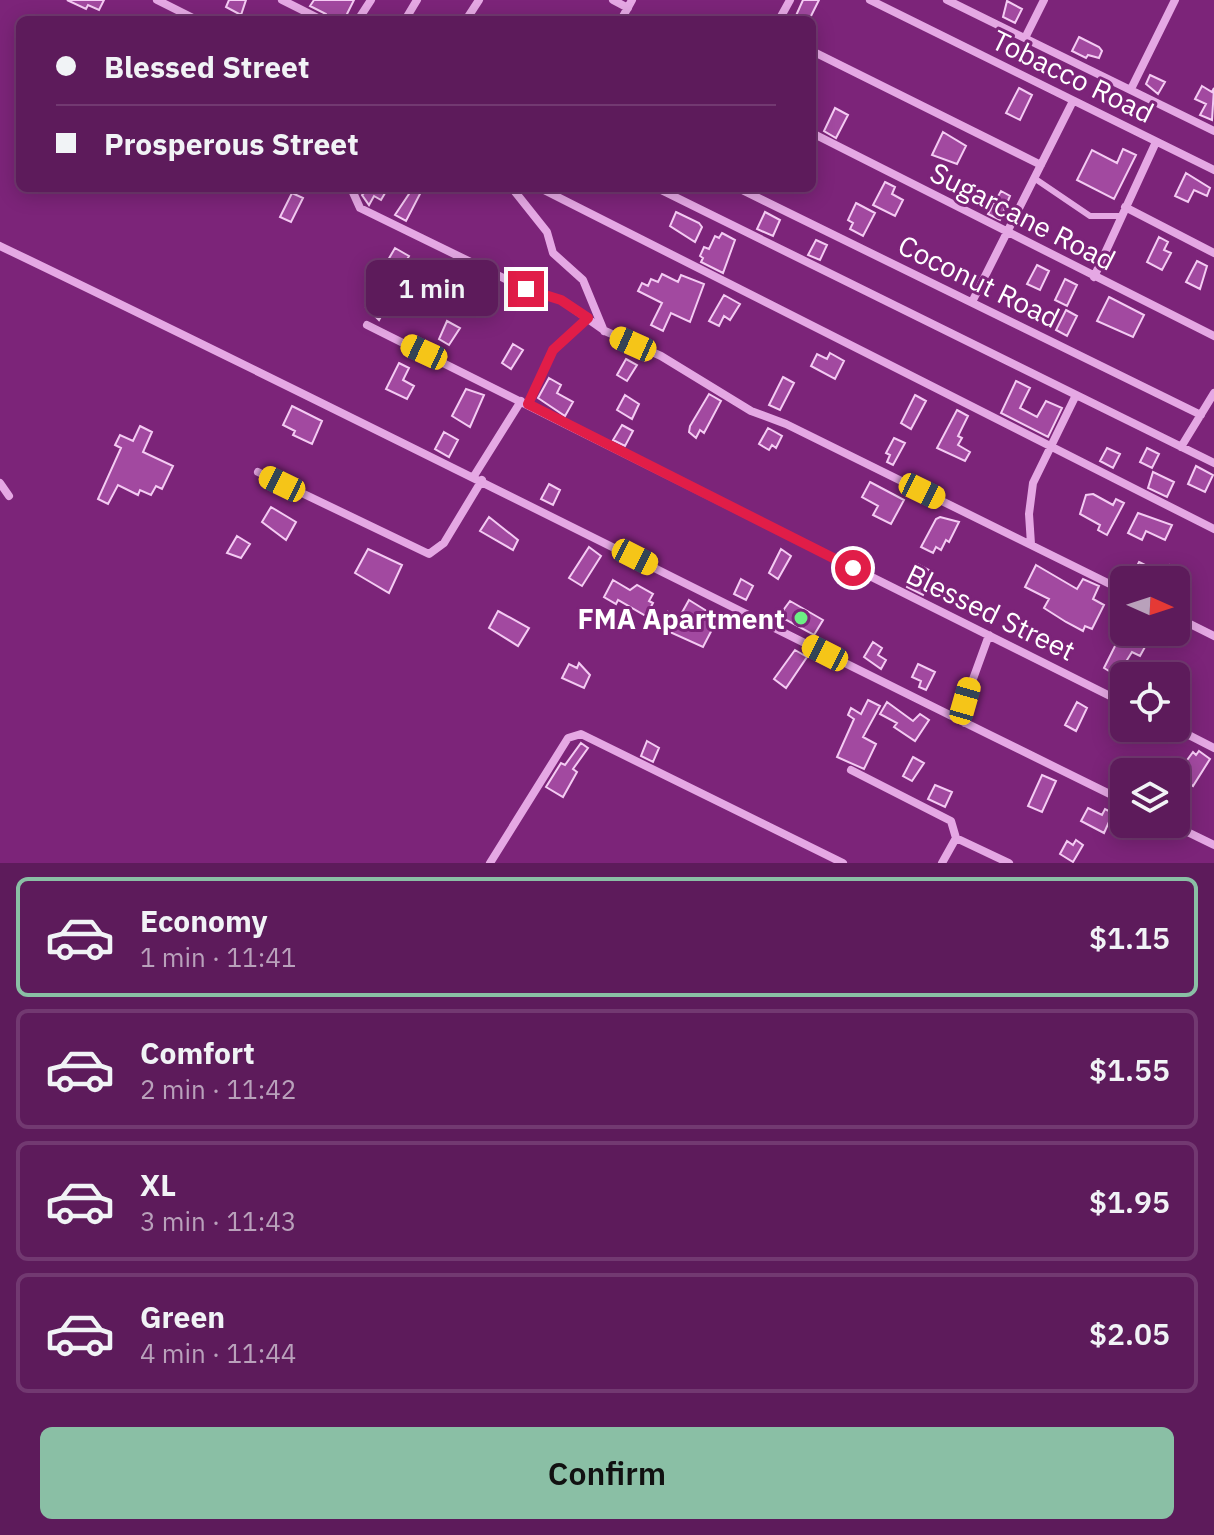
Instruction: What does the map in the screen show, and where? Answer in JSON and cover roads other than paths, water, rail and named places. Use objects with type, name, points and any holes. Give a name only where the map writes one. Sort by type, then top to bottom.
[{"type":"street","points":[[157,0],[189,16]]},
{"type":"street","points":[[282,0],[314,16]]},
{"type":"street","points":[[613,0],[630,4]]},
{"type":"street","name":"Tobacco Road","points":[[870,0],[1214,170]]},
{"type":"street","points":[[947,0],[1214,131]]},
{"type":"street","points":[[1025,38],[1044,0]]},
{"type":"street","points":[[1131,89],[1175,0]]},
{"type":"street","points":[[816,53],[1041,165]]},
{"type":"street","points":[[972,302],[1073,101]]},
{"type":"street","name":"Sugarcane Road","points":[[816,135],[1214,336]]},
{"type":"street","points":[[1094,277],[1156,142]]},
{"type":"street","points":[[353,192],[360,208],[512,282],[561,300],[605,331],[661,356],[751,411],[786,424],[1110,584]]},
{"type":"street","points":[[515,192],[547,232],[553,253],[583,280],[605,331]]},
{"type":"street","points":[[548,192],[1214,529]]},
{"type":"street","points":[[665,192],[1214,463]]},
{"type":"street","name":"Coconut Road","points":[[746,192],[1201,415]]},
{"type":"street","points":[[1123,211],[1214,253]]},
{"type":"street","points":[[0,246],[527,501],[1110,794]]},
{"type":"street","points":[[258,472],[429,554],[444,543],[553,350],[588,318]]},
{"type":"street","name":"Blessed Street","points":[[367,325],[1110,696]]},
{"type":"street","points":[[1181,447],[1214,393]]},
{"type":"street","points":[[1031,544],[1030,501],[1049,447],[1076,395]]},
{"type":"street","points":[[0,483],[9,496]]},
{"type":"street","points":[[1190,624],[1214,636]]},
{"type":"street","points":[[965,723],[965,701],[989,635]]},
{"type":"street","points":[[490,863],[568,738],[581,734],[843,863]]},
{"type":"street","points":[[1190,736],[1214,748]]},
{"type":"street","points":[[851,770],[951,821],[956,838],[942,863]]},
{"type":"street","points":[[1190,833],[1214,845]]},
{"type":"street","points":[[956,838],[1009,863]]},
{"type":"lane","points":[[1034,178],[1090,216],[1123,211]]},
{"type":"place","name":"FMA Apartment","points":[[801,618]]}]
